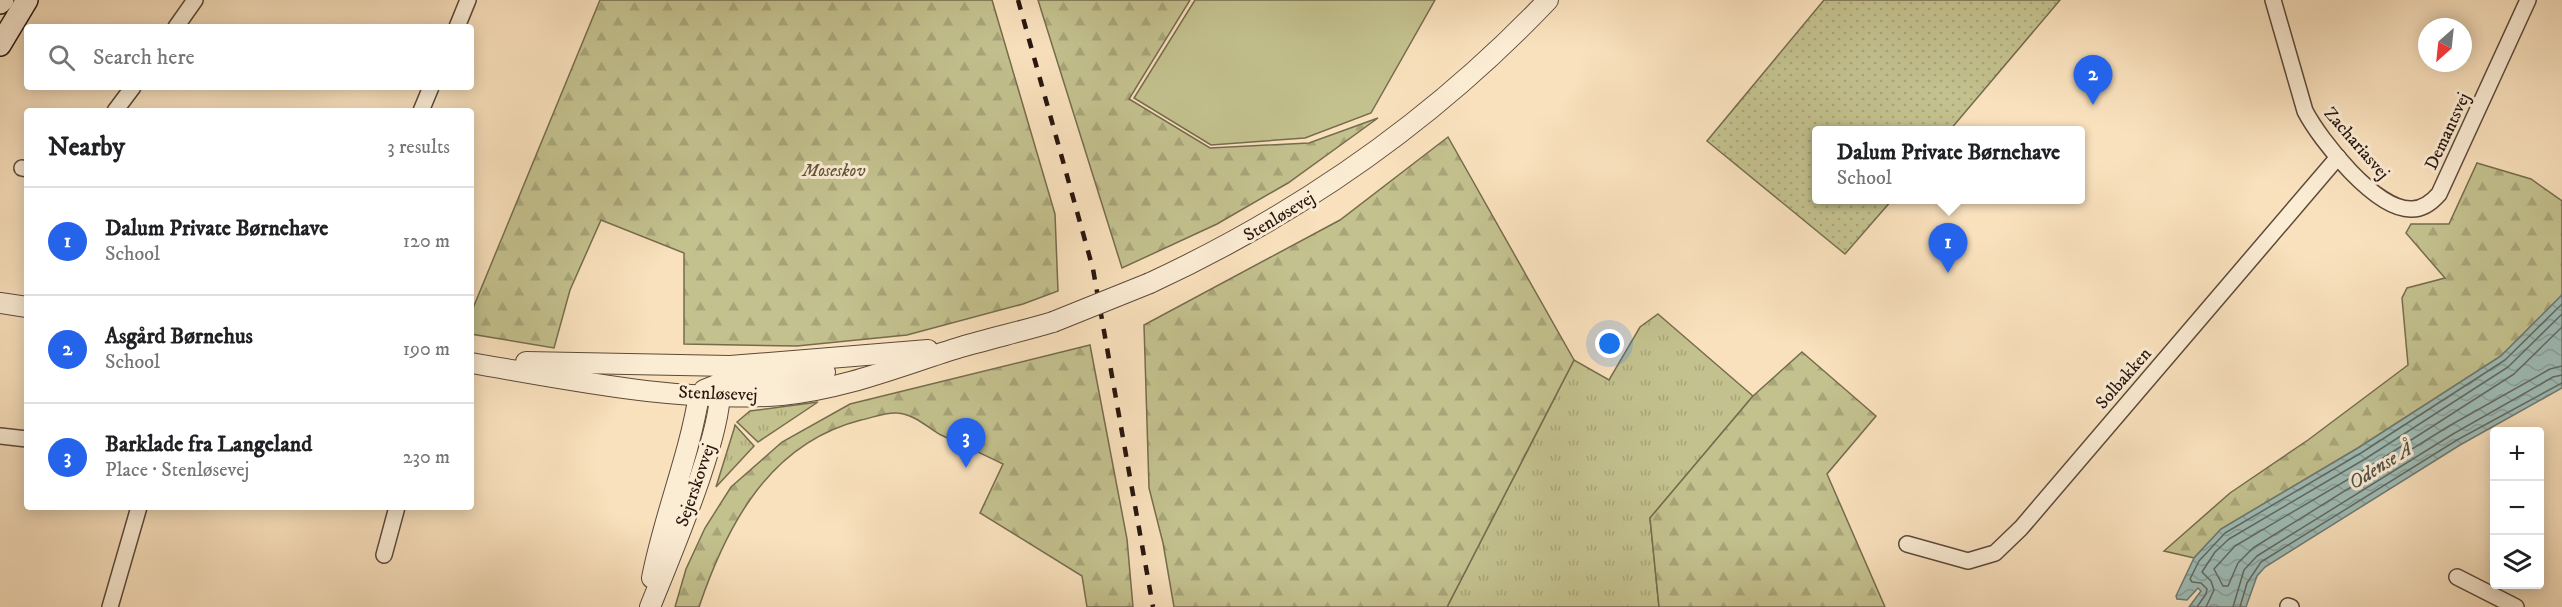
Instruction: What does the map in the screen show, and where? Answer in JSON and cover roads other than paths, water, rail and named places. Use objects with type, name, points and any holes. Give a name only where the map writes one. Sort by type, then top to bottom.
[{"type":"main road","points":[[0,45],[27,0]]},
{"type":"street","points":[[178,24],[195,0]]},
{"type":"street","points":[[458,24],[468,0]]},
{"type":"street","name":"Stenløsevej","points":[[474,361],[702,367],[961,348],[1053,322],[1150,283],[1253,232],[1350,171],[1442,102],[1548,0]]},
{"type":"street","name":"Zachariasvej","points":[[2273,0],[2305,111],[2321,137],[2376,195],[2402,208],[2422,207]]},
{"type":"street","name":"Demantsvej","points":[[2422,207],[2439,194],[2528,0]]},
{"type":"street","points":[[117,108],[131,90]]},
{"type":"street","points":[[422,108],[430,90]]},
{"type":"street","name":"Solbakken","points":[[1907,544],[1968,561],[1995,553],[2020,528],[2338,157]]},
{"type":"street","points":[[0,303],[24,307]]},
{"type":"street","points":[[699,395],[705,389],[720,390],[858,368],[961,348]]},
{"type":"street","name":"Stenløsevej","points":[[474,362],[570,380],[699,395]]},
{"type":"street","points":[[702,367],[720,390]]},
{"type":"street","name":"Sejerskovvej","points":[[648,607],[681,529],[717,420],[720,390]]},
{"type":"street","name":"Sejerskovvej","points":[[648,607],[659,542],[695,419],[699,395]]},
{"type":"street","points":[[0,436],[24,439]]},
{"type":"street","points":[[110,607],[138,510]]},
{"type":"street","points":[[384,555],[396,510]]},
{"type":"street","points":[[2457,577],[2516,607]]},
{"type":"water","name":"Odense Å","points":[[2562,295],[2562,388],[2460,445],[2265,567],[2257,576],[2246,607],[2189,607],[2201,591],[2198,588],[2187,600],[2177,599],[2176,596],[2194,558],[2221,529],[2358,448],[2501,356]]},
{"type":"railway","points":[[1018,0],[1093,269],[1153,607]]},
{"type":"place","name":"Asgård Børnehus","points":[[2093,105]]},
{"type":"place","name":"Dalum Private Børnehave","points":[[1948,273]]},
{"type":"place","name":"Barklade fra Langeland","points":[[966,468]]},
{"type":"park label","name":"Moseskov","points":[[834,170]]}]
